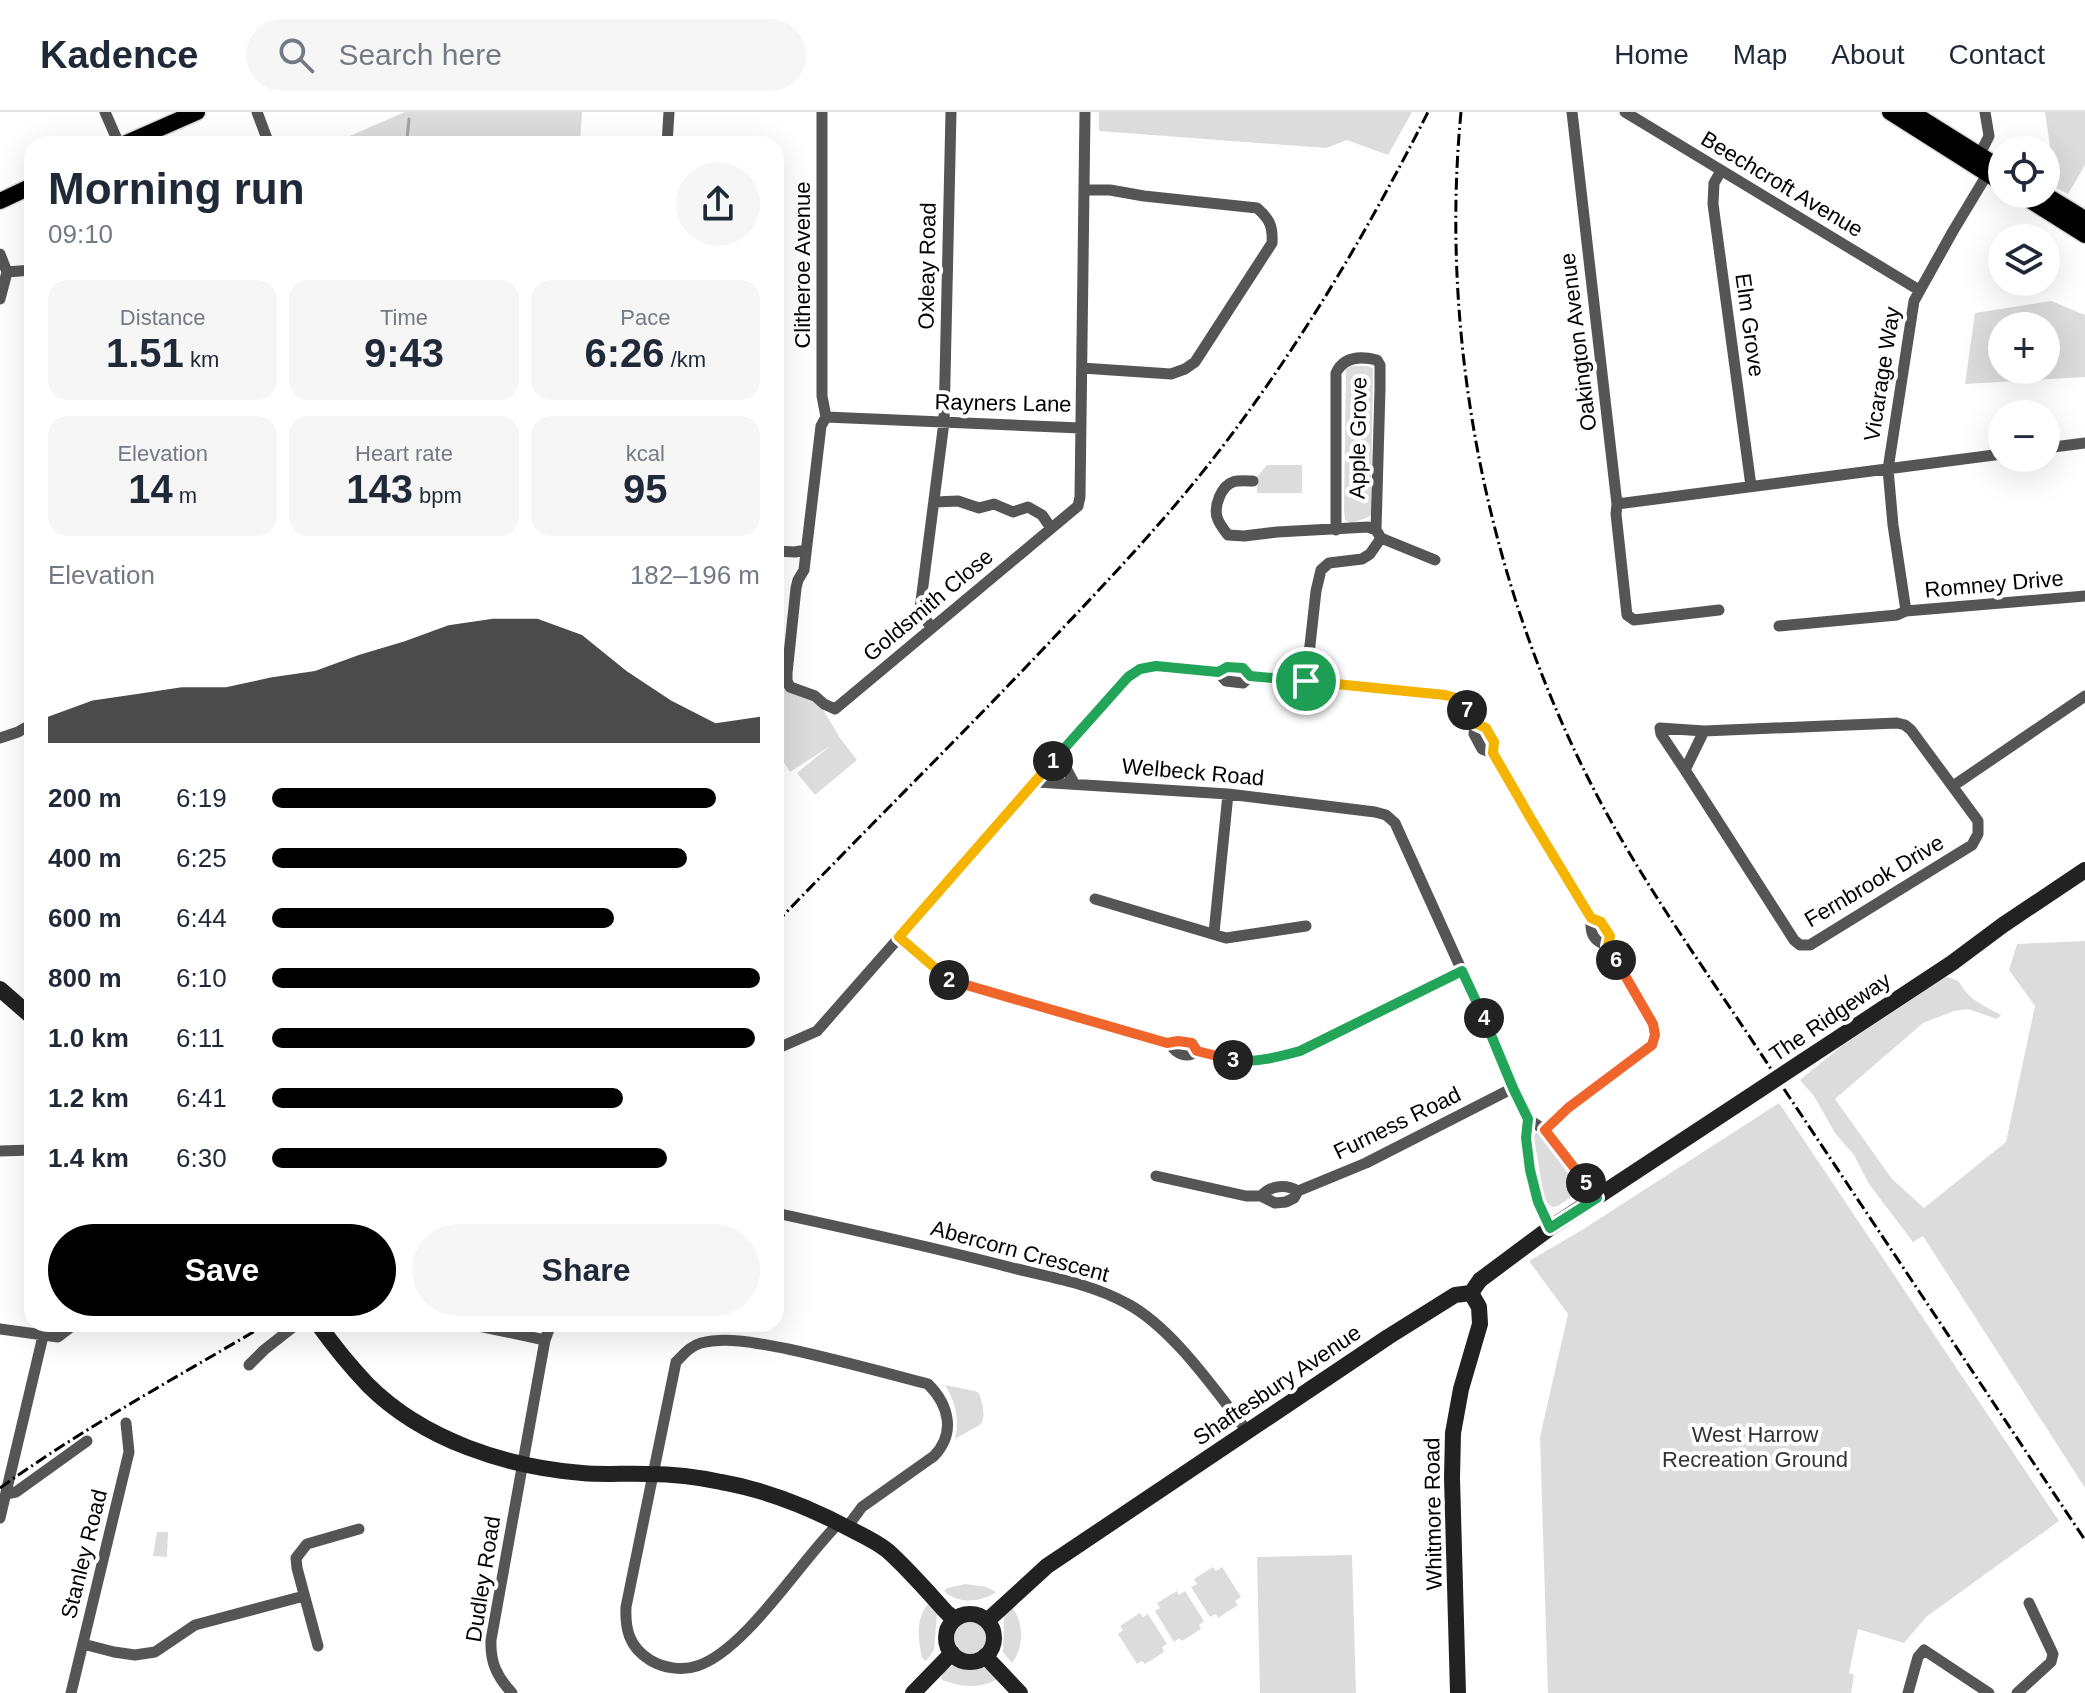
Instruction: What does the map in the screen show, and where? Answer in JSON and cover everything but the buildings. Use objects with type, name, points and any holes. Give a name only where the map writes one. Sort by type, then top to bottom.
[{"type":"main road","points":[[140,136],[196,112]]},
{"type":"main road","points":[[1890,112],[1988,166]]},
{"type":"main road","points":[[1917,114],[1988,165]]},
{"type":"main road","points":[[0,201],[24,190]]},
{"type":"main road","points":[[2060,204],[2085,219]]},
{"type":"main road","points":[[2042,208],[2085,235]]},
{"type":"street","points":[[105,112],[118,136]]},
{"type":"street","points":[[257,112],[266,136]]},
{"type":"street","points":[[668,136],[669,112]]},
{"type":"street","name":"Clitheroe Avenue","points":[[822,112],[822,396],[826,417]]},
{"type":"street","name":"Oxleay Road","points":[[931,628],[920,609],[944,422],[951,112]]},
{"type":"street","name":"Rayners Lane","points":[[826,417],[1080,428],[1085,112]]},
{"type":"street","name":"Oakington Avenue","points":[[1572,112],[1627,615],[1634,620],[1719,610]]},
{"type":"street","name":"Beechcroft Avenue","points":[[1625,112],[1919,290]]},
{"type":"street","points":[[1985,112],[1989,136]]},
{"type":"street","name":"Elm Grove","points":[[1721,171],[1714,183],[1713,204],[1751,486]]},
{"type":"street","name":"Vicarage Way","points":[[1906,611],[1888,469],[1914,301],[1988,177]]},
{"type":"street","points":[[1082,368],[1171,374],[1195,362],[1268,251],[1273,228],[1268,217],[1257,208],[1110,190],[1085,190]]},
{"type":"street","points":[[0,254],[7,272],[0,299]]},
{"type":"street","points":[[7,272],[24,271]]},
{"type":"street","name":"Apple Grove","points":[[1336,530],[1336,373],[1344,361],[1370,359],[1377,360],[1380,365],[1378,534]]},
{"type":"street","points":[[784,655],[796,588],[804,570],[821,426],[826,417]]},
{"type":"street","name":"Goldsmith Close","points":[[784,672],[790,687],[815,696],[835,709],[1074,511],[1079,502],[1080,428]]},
{"type":"street","points":[[2060,446],[2085,443]]},
{"type":"street","points":[[1617,504],[1988,456]]},
{"type":"street","points":[[1253,481],[1233,482],[1221,494],[1216,512],[1228,535],[1368,527],[1435,560]]},
{"type":"street","points":[[935,502],[958,501],[976,508],[994,504],[1013,512],[1028,507],[1042,515],[1049,530]]},
{"type":"street","points":[[1306,681],[1321,570],[1329,563],[1362,559],[1370,554],[1378,534]]},
{"type":"street","points":[[784,551],[805,550]]},
{"type":"street","name":"Romney Drive","points":[[1779,626],[1897,615],[1906,611],[2085,596]]},
{"type":"street","points":[[784,1045],[817,1031],[1061,752],[1128,677],[1140,669],[1156,666],[1218,672],[1226,681],[1243,683],[1250,676],[1445,695],[1456,698],[1475,723],[1474,734],[1482,749],[1493,753],[1591,918],[1590,930],[1598,943],[1608,946],[1653,1024],[1655,1035],[1652,1045],[1568,1108],[1545,1130]]},
{"type":"street","points":[[1953,786],[2085,696]]},
{"type":"street","name":"Fernbrook Drive","points":[[1905,725],[1978,821],[1978,834],[1972,845],[1810,945],[1800,945],[1661,734],[1660,728],[1704,731],[1905,725]]},
{"type":"street","points":[[0,738],[24,729]]},
{"type":"street","points":[[1685,770],[1704,731]]},
{"type":"street","points":[[1061,752],[1074,783]]},
{"type":"street","name":"Welbeck Road","points":[[1037,782],[1228,794],[1386,815],[1395,823],[1528,1119],[1526,1138],[1530,1170],[1538,1202],[1550,1228]]},
{"type":"street","points":[[1214,933],[1228,794]]},
{"type":"street","name":"The Ridgeway","points":[[1597,1198],[1952,963],[2085,870]]},
{"type":"street","points":[[1095,899],[1226,938],[1306,926]]},
{"type":"street","points":[[899,937],[947,979],[1170,1044],[1175,1052],[1187,1056],[1197,1051],[1243,1061],[1274,1058],[1300,1051],[1462,971]]},
{"type":"street","points":[[0,989],[24,1010]]},
{"type":"street","name":"Furness Road","points":[[1156,1176],[1246,1196],[1261,1196],[1275,1203],[1286,1202],[1294,1198],[1298,1191],[1366,1163],[1513,1088]]},
{"type":"street","points":[[1528,1119],[1545,1130],[1597,1198]]},
{"type":"street","points":[[0,1151],[24,1150]]},
{"type":"street","name":"Shaftesbury Avenue","points":[[987,1621],[1047,1566],[1388,1337],[1455,1295],[1471,1293],[1480,1280],[1550,1228],[1597,1198]]},
{"type":"street","name":"Abercorn Crescent","points":[[784,1215],[1080,1284],[1126,1303],[1146,1316],[1191,1359],[1247,1431]]},
{"type":"street","name":"Whitmore Road","points":[[1458,1693],[1453,1433],[1461,1389],[1480,1324],[1479,1307],[1471,1293]]},
{"type":"street","points":[[0,1329],[24,1332]]},
{"type":"street","points":[[25,1332],[58,1337],[65,1332]]},
{"type":"street","points":[[249,1365],[287,1332]]},
{"type":"street","points":[[324,1332],[370,1387],[401,1411],[458,1444],[540,1469],[587,1474],[690,1476],[774,1496],[843,1525],[887,1550],[955,1619]]},
{"type":"street","points":[[507,1332],[545,1340]]},
{"type":"street","points":[[523,1465],[548,1332]]},
{"type":"street","points":[[0,1518],[43,1336]]},
{"type":"street","points":[[715,1341],[766,1345],[818,1355],[928,1384],[939,1395],[947,1414],[943,1447],[862,1507],[843,1525],[758,1617],[727,1648],[710,1660],[693,1667],[666,1666],[640,1653],[633,1644],[625,1623],[626,1607],[676,1362],[690,1348],[715,1341]]},
{"type":"street","name":"Stanley Road","points":[[71,1693],[129,1452],[126,1423]]},
{"type":"street","points":[[6,1494],[16,1492],[87,1441]]},
{"type":"street","name":"Dudley Road","points":[[512,1693],[499,1678],[490,1652],[523,1465]]},
{"type":"street","points":[[318,1646],[296,1558],[307,1544],[359,1529]]},
{"type":"street","points":[[83,1644],[135,1655],[155,1652],[195,1625],[304,1596]]},
{"type":"street","points":[[2017,1693],[2051,1662],[2053,1654],[2029,1603]]},
{"type":"street","points":[[972,1614],[987,1621],[993,1629],[994,1639],[985,1656],[969,1662],[958,1659],[952,1653],[946,1638],[955,1619],[972,1614]]},
{"type":"street","points":[[1908,1693],[1918,1657],[1924,1650],[1989,1693]]},
{"type":"street","points":[[913,1693],[952,1653]]},
{"type":"street","points":[[985,1656],[1020,1693]]},
{"type":"green space","points":[[405,112],[582,112],[580,136],[350,136]]},
{"type":"green space","points":[[1099,112],[1412,112],[1388,155],[1347,140],[1326,148],[1099,131]]},
{"type":"green space","points":[[2045,112],[2085,112],[2085,165],[2068,194],[2060,190],[2060,136],[2048,136]]},
{"type":"green space","points":[[2051,301],[2085,315],[2085,377],[2060,378],[2060,312],[1988,312],[1988,383],[1965,384],[1975,313]]},
{"type":"green space","points":[[1351,366],[1373,369],[1371,513],[1369,517],[1352,523],[1345,520],[1344,509],[1346,369]]},
{"type":"green space","points":[[1267,465],[1302,465],[1302,493],[1257,493],[1257,477]]},
{"type":"green space","points":[[784,687],[815,696],[857,760],[815,795],[797,773],[830,746],[790,772],[784,763]]},
{"type":"green space","points":[[2085,941],[2085,1488],[1923,1236],[1913,1242],[1869,1184],[1854,1155],[1835,1133],[1814,1096],[1800,1080],[1843,1045],[1946,977],[1957,980],[1973,999],[2001,1015],[1997,1019],[1968,1009],[1923,1023],[1835,1099],[1892,1179],[1924,1208],[2006,1142],[2035,1006],[2009,970],[2017,944]]},
{"type":"green space","name":"West Harrow Recreation Ground","points":[[1779,1103],[2059,1521],[1926,1617],[1904,1643],[1858,1629],[1849,1673],[1854,1675],[1851,1693],[1548,1693],[1540,1437],[1568,1314],[1529,1261]]},
{"type":"green space","points":[[1538,1132],[1564,1160],[1578,1185],[1578,1192],[1558,1206],[1548,1204],[1544,1197],[1534,1138]]},
{"type":"green space","points":[[945,1385],[979,1393],[982,1405],[981,1424],[955,1439],[956,1410]]},
{"type":"green space","points":[[157,1532],[168,1532],[167,1557],[153,1556]]},
{"type":"green space","points":[[1352,1555],[1356,1693],[1260,1693],[1257,1557]]},
{"type":"green space","points":[[1213,1567],[1216,1571],[1222,1567],[1241,1597],[1235,1601],[1238,1605],[1218,1618],[1216,1614],[1210,1617],[1191,1587],[1197,1584],[1194,1579]]},
{"type":"green space","points":[[966,1584],[996,1592],[969,1600],[956,1598],[944,1591]]},
{"type":"green space","points":[[1177,1591],[1179,1595],[1185,1591],[1204,1621],[1199,1625],[1201,1629],[1182,1641],[1179,1638],[1174,1642],[1155,1611],[1160,1608],[1157,1603]]},
{"type":"green space","points":[[930,1602],[937,1614],[934,1650],[926,1661],[922,1658],[919,1628],[922,1614]]},
{"type":"green space","points":[[1013,1608],[1021,1636],[1019,1650],[1012,1663],[1003,1652],[1004,1617]]},
{"type":"green space","points":[[1140,1613],[1143,1617],[1148,1614],[1167,1644],[1162,1647],[1164,1652],[1145,1664],[1142,1661],[1137,1664],[1118,1634],[1123,1630],[1120,1626]]},
{"type":"green space","points":[[969,1621],[981,1626],[986,1638],[981,1650],[969,1655],[957,1650],[952,1638],[957,1626]]},
{"type":"green space","points":[[954,1665],[989,1668],[997,1677],[976,1686],[942,1680],[944,1671]]},
{"type":"waterway","points":[[407,136],[409,119]]},
{"type":"railway","points":[[784,915],[1084,605],[1207,466],[1255,403],[1309,323],[1383,198],[1428,112]]},
{"type":"railway","points":[[1461,112],[1456,202],[1458,293],[1467,384],[1482,474],[1504,563],[1532,650],[1567,734],[1607,814],[1666,912],[1771,1069]]},
{"type":"railway","points":[[1784,1089],[2085,1540]]},
{"type":"railway","points":[[0,1488],[98,1423],[253,1332]]},
{"type":"route","points":[[1156,666],[1218,672],[1227,667],[1243,668],[1250,676],[1306,681],[1456,698],[1475,723],[1486,728],[1494,742],[1493,753],[1591,918],[1601,922],[1610,936],[1608,946],[1653,1024],[1655,1035],[1652,1045],[1568,1108],[1545,1130],[1597,1198],[1550,1228],[1538,1202],[1530,1170],[1526,1138],[1528,1119],[1462,971],[1300,1051],[1274,1058],[1243,1061],[1197,1051],[1192,1043],[1178,1041],[1170,1044],[947,979],[899,937],[1128,677],[1140,669],[1156,666]]}]
